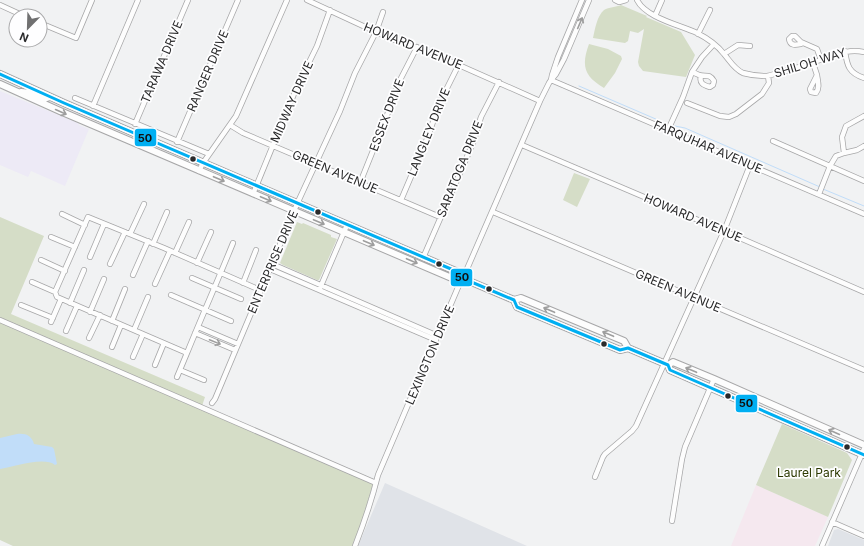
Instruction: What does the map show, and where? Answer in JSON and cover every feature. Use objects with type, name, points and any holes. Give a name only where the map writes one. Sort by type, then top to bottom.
[{"type":"main road","points":[[0,74],[297,204],[458,272],[462,278]]},
{"type":"main road","points":[[0,84],[252,194],[454,279],[462,278],[514,300],[521,298],[624,341],[628,348],[666,365],[670,370],[863,453]]},
{"type":"main road","points":[[17,92],[31,93],[44,99],[50,97]]},
{"type":"main road","points":[[514,300],[517,307],[620,350],[628,348]]},
{"type":"main road","points":[[666,365],[673,362],[864,445]]},
{"type":"street","points":[[48,26],[76,38],[92,0]]},
{"type":"street","points":[[93,106],[138,0]]},
{"type":"street","name":"TARAWA DRIVE","points":[[135,124],[188,0]]},
{"type":"street","name":"RANGER DRIVE","points":[[177,142],[238,0]]},
{"type":"street","points":[[199,171],[236,116],[286,0]]},
{"type":"street","name":"HOWARD AVENUE","points":[[307,0],[389,38],[459,64],[540,101]]},
{"type":"street","name":"LEXINGTON DRIVE","points":[[551,80],[558,57],[582,0]]},
{"type":"street","name":"LEXINGTON DRIVE","points":[[355,546],[364,524],[378,475],[462,278],[493,212],[540,101],[564,59],[589,0]]},
{"type":"street","points":[[615,0],[619,2],[626,0]]},
{"type":"street","name":"SHILOH WAY","points":[[637,0],[645,10],[654,16],[698,34],[714,44],[724,54],[733,67],[742,72],[755,75],[768,76],[813,63],[845,51],[864,52]]},
{"type":"street","points":[[654,16],[662,0]]},
{"type":"street","name":"MIDWAY DRIVE","points":[[252,194],[296,89],[317,46],[330,10]]},
{"type":"street","points":[[698,34],[710,10]]},
{"type":"street","name":"ENTERPRISE DRIVE","points":[[212,403],[297,204],[340,111],[355,73],[376,32],[382,12]]},
{"type":"street","points":[[801,42],[816,49],[821,60]]},
{"type":"street","points":[[668,130],[683,97],[692,72],[702,56],[714,44]]},
{"type":"street","points":[[724,54],[738,45],[750,46]]},
{"type":"street","name":"ESSEX DRIVE","points":[[360,183],[399,82],[417,48]]},
{"type":"street","points":[[845,51],[846,63],[849,68],[864,78]]},
{"type":"street","points":[[813,63],[817,75]]},
{"type":"street","name":"LANGLEY DRIVE","points":[[401,200],[427,139],[440,102],[459,64]]},
{"type":"street","points":[[692,72],[701,76]]},
{"type":"street","points":[[687,103],[720,116],[729,117],[736,114],[762,94],[769,83],[768,76]]},
{"type":"street","name":"FARQUHAR AVENUE","points":[[551,80],[864,214]]},
{"type":"street","name":"SARATOGA DRIVE","points":[[423,258],[473,143],[481,117],[499,82]]},
{"type":"street","points":[[75,98],[177,142],[209,154]]},
{"type":"street","points":[[844,153],[842,137],[846,126],[864,116]]},
{"type":"street","name":"GREEN AVENUE","points":[[230,125],[243,133],[440,217]]},
{"type":"street","points":[[773,141],[864,180]]},
{"type":"street","name":"HOWARD AVENUE","points":[[522,145],[864,292]]},
{"type":"street","points":[[819,194],[830,166],[836,156],[857,150],[864,146]]},
{"type":"street","points":[[595,477],[605,454],[636,426],[656,380],[666,365],[693,298],[724,231],[750,165]]},
{"type":"street","points":[[130,234],[144,204]]},
{"type":"street","points":[[134,275],[167,212]]},
{"type":"street","name":"GREEN AVENUE","points":[[493,212],[864,370]]},
{"type":"street","points":[[62,214],[85,225]]},
{"type":"street","points":[[55,292],[88,217],[150,242],[220,274],[260,290]]},
{"type":"street","points":[[175,253],[189,222]]},
{"type":"street","points":[[90,257],[104,224]]},
{"type":"street","points":[[320,288],[347,225]]},
{"type":"street","points":[[110,264],[125,232]]},
{"type":"street","points":[[197,263],[211,232]]},
{"type":"street","points":[[51,237],[75,247]]},
{"type":"street","points":[[177,377],[233,243]]},
{"type":"street","points":[[243,283],[256,250]]},
{"type":"street","points":[[155,284],[170,251]]},
{"type":"street","points":[[41,260],[65,271]]},
{"type":"street","points":[[271,267],[437,338]]},
{"type":"street","points":[[70,303],[84,270]]},
{"type":"street","points":[[192,278],[241,300]]},
{"type":"street","points":[[90,312],[104,279]]},
{"type":"street","points":[[32,282],[55,292],[57,297],[61,299],[187,353]]},
{"type":"street","points":[[112,321],[126,289]]},
{"type":"street","points":[[171,295],[231,321]]},
{"type":"street","points":[[134,330],[148,297]]},
{"type":"street","points":[[22,305],[52,320],[61,299]]},
{"type":"street","points":[[66,331],[77,306]]},
{"type":"street","points":[[89,338],[100,315]]},
{"type":"street","points":[[0,320],[376,483]]},
{"type":"street","points":[[112,347],[121,325]]},
{"type":"street","points":[[198,327],[238,344]]},
{"type":"street","points":[[195,333],[235,350]]},
{"type":"street","points":[[133,357],[143,334]]},
{"type":"street","points":[[155,365],[164,343]]},
{"type":"street","points":[[180,370],[204,380]]},
{"type":"street","points":[[672,521],[685,447],[714,379]]},
{"type":"street","points":[[822,546],[863,453]]},
{"type":"street","points":[[832,522],[864,536]]},
{"type":"shaded area","points":[[0,91],[89,129],[65,186],[31,171],[28,177],[0,165]]},
{"type":"shaded area","points":[[385,483],[527,546],[358,546]]},
{"type":"shaded area","points":[[756,485],[828,517],[815,546],[731,546]]},
{"type":"shaded area","points":[[838,529],[864,540],[864,546],[828,546],[834,530]]},
{"type":"green space","points":[[621,5],[681,32],[695,55],[686,77],[643,71],[638,62],[644,29],[638,33],[630,31],[628,41],[625,43],[593,38],[597,23],[604,10]]},
{"type":"green space","points":[[589,44],[608,49],[621,56],[622,59],[615,73],[604,88],[597,84],[588,75],[586,70],[585,58]]},
{"type":"green space","points":[[574,173],[590,179],[577,207],[563,200]]},
{"type":"green space","points":[[0,217],[44,236],[11,314],[205,397],[202,406],[373,479],[371,484],[373,484],[362,522],[352,546],[13,546],[0,540]]},
{"type":"green space","points":[[297,222],[303,223],[337,239],[319,280],[280,263]]},
{"type":"green space","name":"Laurel Park","points":[[782,424],[847,453],[852,460],[828,517],[756,485]]},
{"type":"water","points":[[17,434],[28,436],[32,439],[34,444],[52,447],[54,449],[57,464],[36,462],[0,469],[0,438]]},
{"type":"waterway","points":[[579,86],[665,123]]},
{"type":"waterway","points":[[675,126],[685,128],[820,187]]},
{"type":"waterway","points":[[823,189],[864,206]]},
{"type":"transit line","name":"50","points":[[0,74],[64,103],[458,272],[462,278],[514,300],[517,307],[620,350],[628,348],[668,365],[670,370],[864,455]]}]
